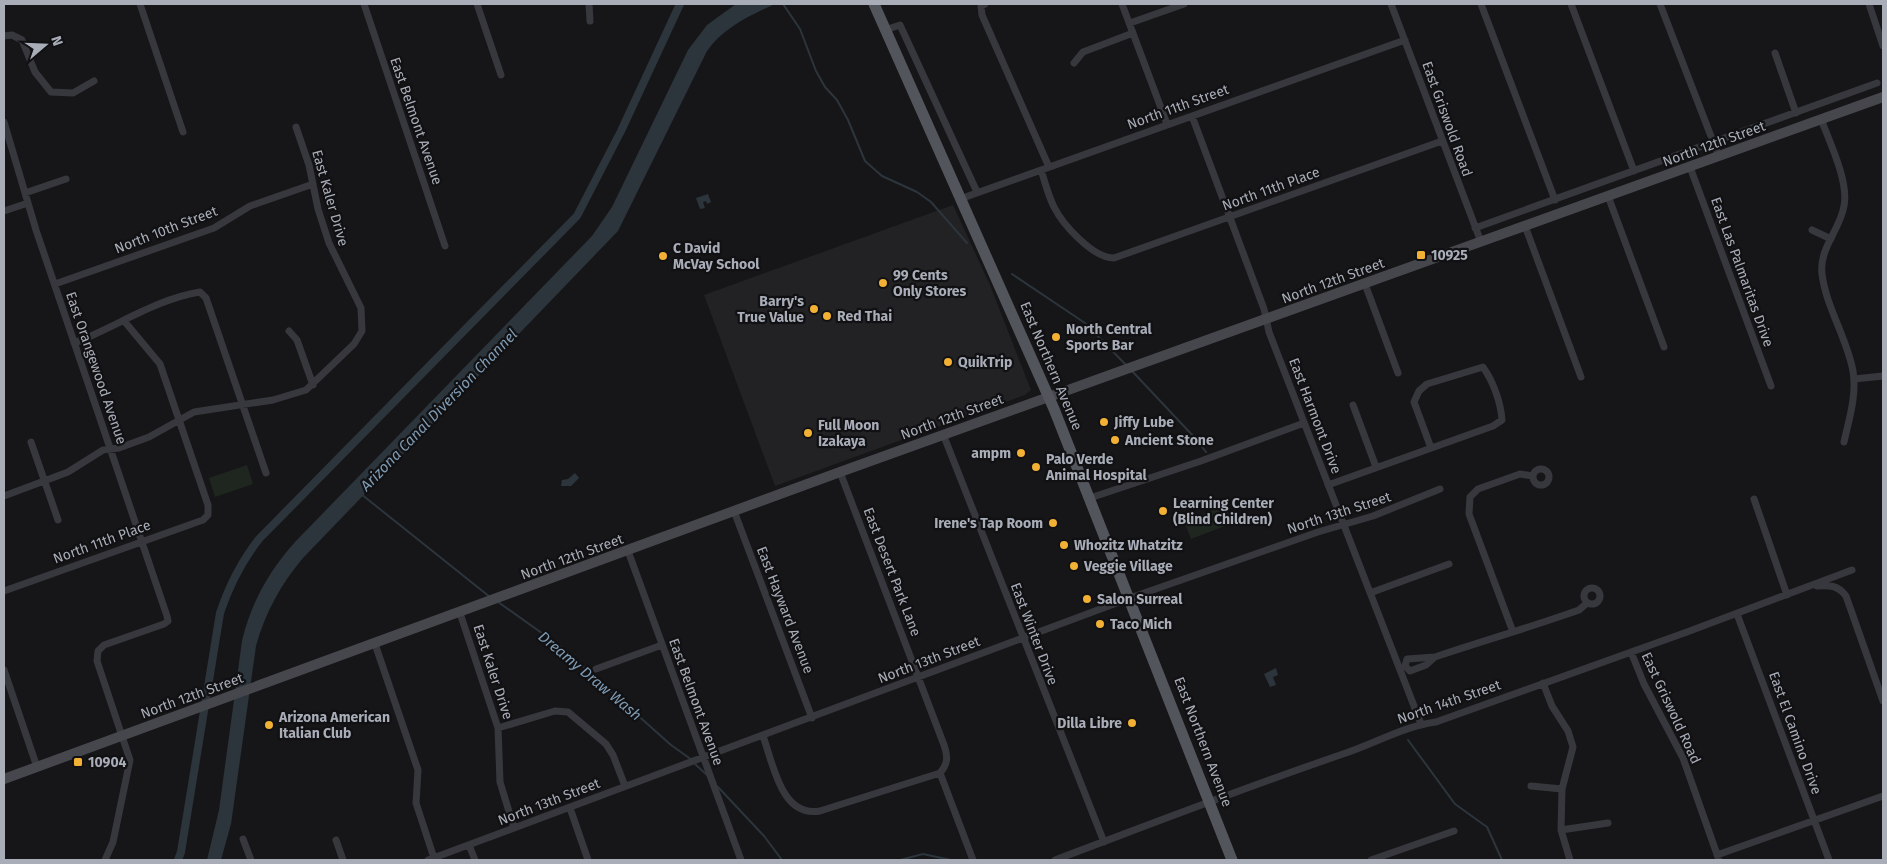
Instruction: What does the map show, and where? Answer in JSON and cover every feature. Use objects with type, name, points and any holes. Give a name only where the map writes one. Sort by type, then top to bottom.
[{"type":"main road","name":"East Northern Avenue","points":[[874,4],[1049,397],[1232,860]]},
{"type":"street","points":[[140,4],[184,132]]},
{"type":"street","name":"East Belmont Avenue","points":[[364,4],[445,246]]},
{"type":"street","points":[[477,4],[501,75]]},
{"type":"street","points":[[589,4],[590,21]]},
{"type":"street","points":[[1122,4],[1168,124]]},
{"type":"street","points":[[1130,23],[1184,4]]},
{"type":"street","name":"East Griswold Road","points":[[1391,4],[1481,242]]},
{"type":"street","points":[[1481,4],[1555,200]]},
{"type":"street","points":[[1571,4],[1634,171]]},
{"type":"street","points":[[1660,4],[1719,156]]},
{"type":"street","points":[[1869,4],[1883,46]]},
{"type":"street","points":[[983,5],[982,15],[1049,167]]},
{"type":"street","points":[[885,30],[900,26],[977,192]]},
{"type":"street","points":[[1074,62],[1083,52],[1133,33]]},
{"type":"street","points":[[4,36],[12,35],[22,40],[35,72],[43,85],[51,92],[73,93],[94,81]]},
{"type":"street","name":"North 11th Street","points":[[960,199],[1404,40]]},
{"type":"street","points":[[1774,53],[1796,113]]},
{"type":"street","name":"North 12th Street","points":[[1475,228],[1877,83]]},
{"type":"street","name":"North 12th Street","points":[[4,779],[628,552],[943,434],[1266,320],[1883,96]]},
{"type":"street","name":"East Harmont Drive","points":[[1192,116],[1230,217],[1269,332],[1370,593],[1402,667],[1421,724]]},
{"type":"street","points":[[1821,119],[1845,192],[1844,207],[1840,220],[1824,253],[1822,274],[1850,359],[1854,379],[1853,402],[1844,442]]},
{"type":"street","name":"East Orangewood Avenue","points":[[4,122],[24,194],[168,621],[104,645],[98,651],[98,661],[122,736]]},
{"type":"street","name":"East Kaler Drive","points":[[296,127],[332,251],[361,308],[362,331],[354,344],[313,385]]},
{"type":"street","name":"North 11th Place","points":[[1041,170],[1054,207],[1061,217],[1090,249],[1107,258],[1121,256],[1442,141]]},
{"type":"street","name":"East Las Palmaritas Drive","points":[[1690,167],[1771,386]]},
{"type":"street","points":[[24,194],[66,179]]},
{"type":"street","name":"North 10th Street","points":[[55,284],[214,228],[250,206],[313,184]]},
{"type":"street","points":[[1608,196],[1664,347]]},
{"type":"street","points":[[4,211],[28,203]]},
{"type":"street","points":[[1525,226],[1580,377]]},
{"type":"street","points":[[1812,230],[1831,239]]},
{"type":"street","points":[[1364,284],[1398,373]]},
{"type":"street","points":[[74,342],[125,322],[158,306],[200,292],[206,298],[266,473]]},
{"type":"street","points":[[125,322],[160,364],[179,420]]},
{"type":"street","points":[[4,496],[76,468],[95,453],[150,437],[194,412],[273,400],[313,385],[297,340],[289,331]]},
{"type":"street","points":[[1328,485],[1493,426],[1502,420],[1502,411],[1483,366],[1427,384],[1419,391],[1414,402],[1431,448]]},
{"type":"street","points":[[1854,379],[1883,376]]},
{"type":"street","points":[[1353,405],[1376,467]]},
{"type":"street","name":"North 11th Place","points":[[4,591],[202,520],[208,515],[208,505],[179,420]]},
{"type":"street","points":[[1090,498],[1201,461],[1304,423]]},
{"type":"street","name":"East Winter Drive","points":[[943,434],[1104,842]]},
{"type":"street","points":[[31,442],[58,520]]},
{"type":"street","name":"East Desert Park Lane","points":[[840,472],[946,752],[943,770],[973,860]]},
{"type":"street","points":[[1513,632],[1469,514],[1470,498],[1485,486],[1520,474],[1532,476]]},
{"type":"street","name":"North 13th Street","points":[[431,859],[1130,598],[1343,524],[1373,516],[1440,489]]},
{"type":"street","points":[[1754,499],[1787,595]]},
{"type":"street","name":"East Hayward Avenue","points":[[734,511],[812,718]]},
{"type":"street","name":"East Belmont Avenue","points":[[628,552],[741,860]]},
{"type":"street","points":[[1370,593],[1449,564]]},
{"type":"street","name":"North 14th Street","points":[[1055,860],[1210,801],[1380,741],[1421,724],[1436,722],[1542,682],[1737,614],[1852,570]]},
{"type":"street","points":[[1804,588],[1828,585],[1842,590],[1883,701]]},
{"type":"street","points":[[1402,667],[1410,671],[1426,665],[1435,657],[1579,610],[1586,603]]},
{"type":"street","name":"East Kaler Drive","points":[[460,613],[498,728],[500,782],[514,828]]},
{"type":"street","name":"East El Camino Drive","points":[[1737,614],[1829,860]]},
{"type":"street","points":[[375,644],[418,770],[416,803],[431,859]]},
{"type":"street","points":[[596,669],[662,645]]},
{"type":"street","name":"East Griswold Road","points":[[1631,652],[1644,684],[1683,758],[1718,858]]},
{"type":"street","points":[[4,670],[37,767]]},
{"type":"street","points":[[1542,682],[1552,706],[1568,731],[1573,747],[1562,789],[1561,830],[1570,860]]},
{"type":"street","points":[[498,728],[561,707],[575,716],[606,744],[613,754],[625,786]]},
{"type":"street","points":[[105,860],[113,842],[130,760],[122,736]]},
{"type":"street","points":[[763,736],[785,796],[796,808],[805,811],[820,811],[943,770]]},
{"type":"street","points":[[1531,786],[1562,789]]},
{"type":"street","points":[[1718,858],[1814,820],[1883,796]]},
{"type":"street","points":[[570,808],[588,860]]},
{"type":"street","points":[[1561,830],[1608,823]]},
{"type":"street","points":[[1371,860],[1454,831]]},
{"type":"street","points":[[243,839],[250,860]]},
{"type":"street","points":[[336,840],[343,860]]},
{"type":"street","points":[[469,845],[475,860]]},
{"type":"shaded area","points":[[953,205],[990,285],[1031,390],[1025,395],[775,486],[704,295]]},
{"type":"shaded area","points":[[247,465],[253,484],[215,497],[209,478]]},
{"type":"shaded area","points":[[1226,505],[1233,523],[1191,539],[1184,521]]},
{"type":"water","name":"Arizona Canal Diversion Channel","points":[[736,4],[775,4],[729,29],[707,51],[618,231],[303,558],[281,589],[264,622],[256,646],[231,824],[221,860],[207,860],[219,810],[242,641],[250,614],[269,576],[295,542],[592,236],[612,207],[688,50],[707,25]]},
{"type":"water","points":[[708,194],[711,202],[707,204],[706,201],[703,202],[705,208],[700,209],[696,198]]},
{"type":"water","points":[[575,473],[579,478],[571,486],[561,486],[562,480],[568,479]]},
{"type":"water","points":[[1276,668],[1278,675],[1273,677],[1276,685],[1270,687],[1264,674]]},
{"type":"waterway","points":[[178,860],[181,852],[220,613],[227,593],[241,565],[259,539],[577,216],[621,131],[680,4]]},
{"type":"waterway","points":[[783,4],[800,29],[816,71],[825,87],[837,100],[848,120],[865,161],[882,176],[917,192],[931,202],[967,243]]},
{"type":"waterway","points":[[1012,274],[1085,323],[1127,366]]},
{"type":"waterway","points":[[1132,371],[1206,452]]},
{"type":"waterway","name":"Dreamy Draw Wash","points":[[361,494],[490,597]]},
{"type":"waterway","name":"Dreamy Draw Wash","points":[[498,602],[560,646],[671,745],[692,760]]},
{"type":"waterway","points":[[1408,740],[1455,804],[1487,827],[1502,860]]},
{"type":"waterway","name":"Dreamy Draw Wash","points":[[695,764],[708,776]]},
{"type":"waterway","name":"Dreamy Draw Wash","points":[[718,787],[764,836],[782,860]]},
{"type":"waterway","name":"Dreamy Draw Wash","points":[[900,860],[923,854],[951,860]]},
{"type":"place","name":"10925","points":[[1421,255]]},
{"type":"place","name":"C David McVay School","points":[[663,256]]},
{"type":"place","name":"99 Cents Only Stores","points":[[883,283]]},
{"type":"place","name":"Barry's True Value","points":[[814,309]]},
{"type":"place","name":"Red Thai","points":[[827,316]]},
{"type":"place","name":"North Central Sports Bar","points":[[1056,337]]},
{"type":"place","name":"QuikTrip","points":[[948,362]]},
{"type":"place","name":"Jiffy Lube","points":[[1104,422]]},
{"type":"place","name":"Full Moon Izakaya","points":[[808,433]]},
{"type":"place","name":"Ancient Stone","points":[[1115,440]]},
{"type":"place","name":"ampm","points":[[1021,453]]},
{"type":"place","name":"Palo Verde Animal Hospital","points":[[1036,467]]},
{"type":"place","name":"Learning Center (Blind Children)","points":[[1163,511]]},
{"type":"place","name":"Irene's Tap Room","points":[[1053,523]]},
{"type":"place","name":"Whozitz Whatzitz","points":[[1064,545]]},
{"type":"place","name":"Veggie Village","points":[[1074,566]]},
{"type":"place","name":"Salon Surreal","points":[[1087,599]]},
{"type":"place","name":"Taco Mich","points":[[1100,624]]},
{"type":"place","name":"Dilla Libre","points":[[1132,723]]},
{"type":"place","name":"Arizona American Italian Club","points":[[269,725]]},
{"type":"place","name":"10904","points":[[78,762]]}]
